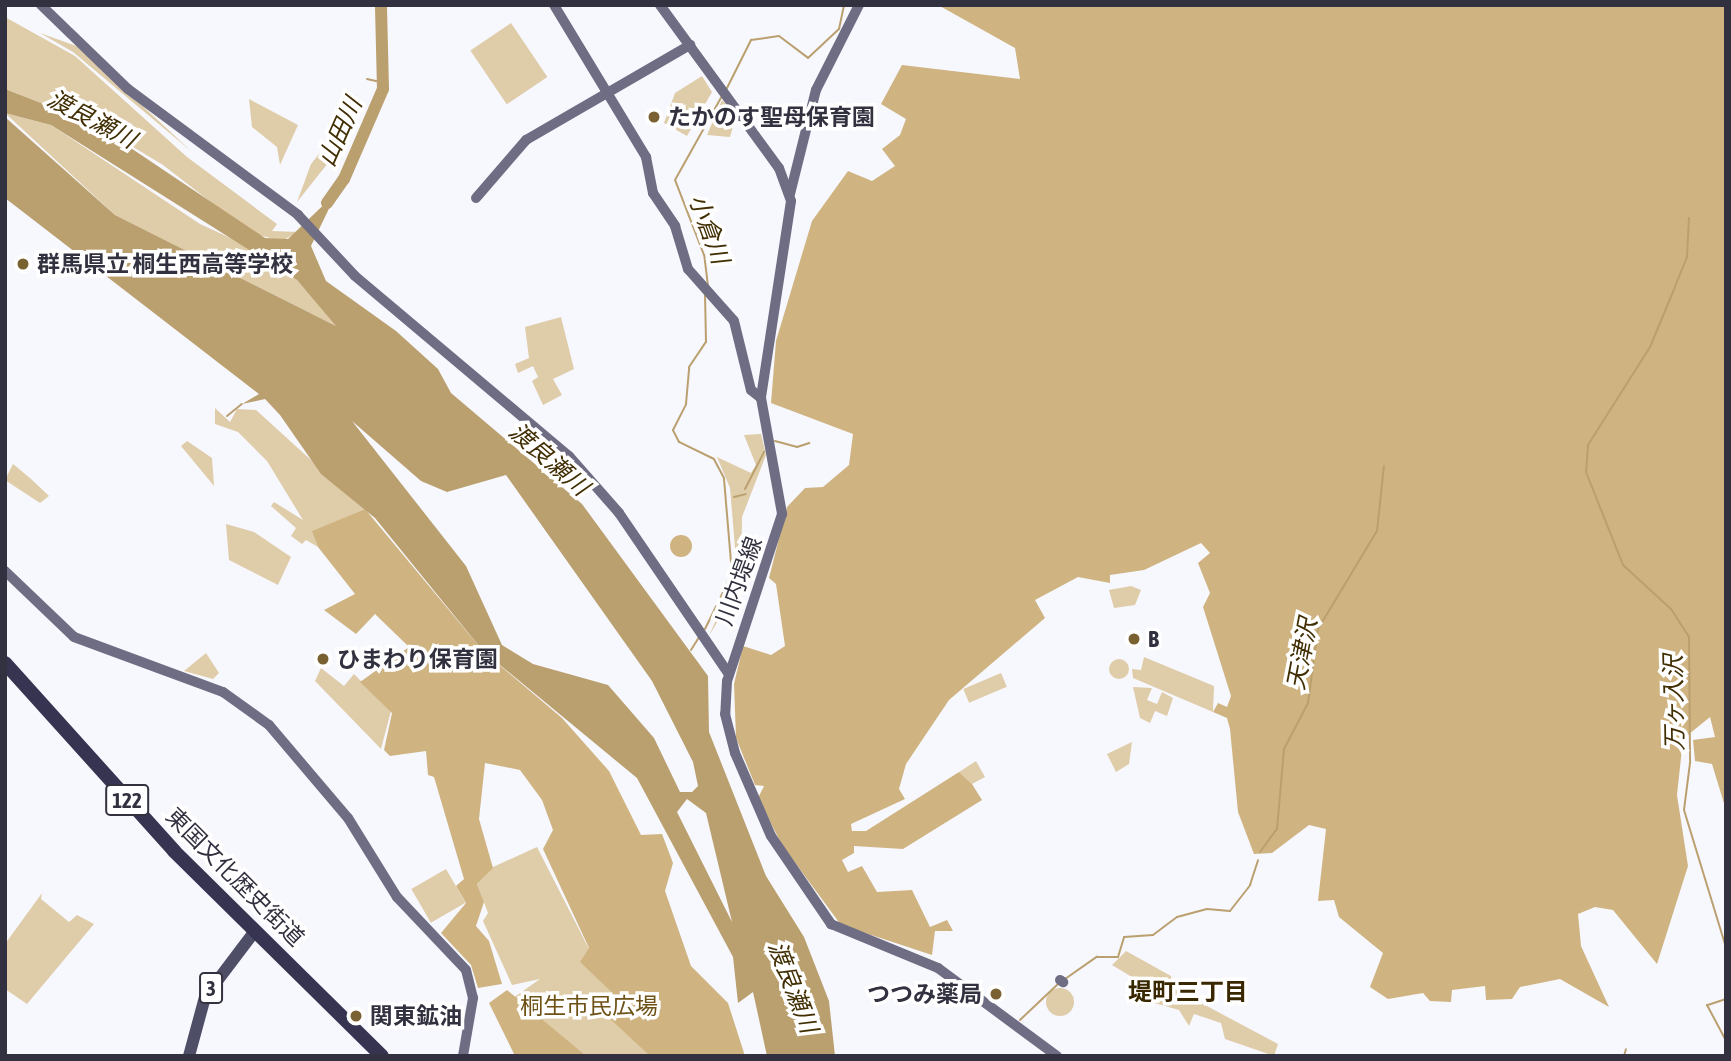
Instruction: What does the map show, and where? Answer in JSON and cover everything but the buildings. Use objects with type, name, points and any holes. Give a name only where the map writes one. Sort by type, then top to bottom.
[{"type":"highway","name":"東国文化歴史街道","points":[[5,663],[165,842],[382,1056]]},
{"type":"main road","name":"3","points":[[189,1056],[207,993],[256,931]]},
{"type":"street","points":[[41,5],[128,89],[298,215],[328,242],[355,276],[585,473],[703,632],[729,674]]},
{"type":"street","points":[[554,5],[646,157],[653,192],[675,226],[688,269],[734,321],[751,390],[761,398]]},
{"type":"street","points":[[660,5],[724,92],[790,194]]},
{"type":"street","name":"川内堤線","points":[[859,5],[816,90],[790,194],[761,398],[782,514],[729,674],[725,714],[736,753],[765,825],[824,917],[858,939],[938,968],[1057,1056]]},
{"type":"street","points":[[476,198],[526,140],[690,45]]},
{"type":"street","points":[[5,571],[74,637],[223,692],[269,725],[348,818],[397,897],[466,970],[472,998],[463,1056]]},
{"type":"green space","points":[[5,17],[75,56],[187,157],[277,224],[272,231],[298,232],[282,241],[251,233],[163,165],[95,124],[5,89]]},
{"type":"green space","points":[[511,23],[547,77],[507,104],[470,50]]},
{"type":"green space","points":[[40,33],[79,47],[191,151],[73,52]]},
{"type":"green space","points":[[702,76],[712,92],[687,136],[664,123],[675,93]]},
{"type":"green space","points":[[356,94],[352,117],[328,163],[297,202],[311,164],[345,122]]},
{"type":"green space","points":[[249,99],[298,125],[280,165],[277,147],[252,127]]},
{"type":"green space","points":[[722,100],[736,115],[730,137],[707,135]]},
{"type":"green space","points":[[5,113],[51,125],[200,224],[259,251],[297,280],[338,327],[115,215]]},
{"type":"green space","points":[[561,317],[574,369],[553,379],[562,395],[543,405],[532,381],[538,377],[533,366],[518,373],[515,364],[529,358],[525,327]]},
{"type":"green space","points":[[215,408],[230,422],[237,409],[256,410],[365,509],[313,531],[318,547],[306,540],[302,544],[291,536],[296,528],[271,506],[274,502],[303,520],[267,461],[238,432],[215,424]]},
{"type":"green space","points":[[761,434],[766,455],[742,517],[741,581],[709,636],[737,571],[730,488],[717,457],[751,473],[756,465],[744,435]]},
{"type":"green space","points":[[187,441],[212,458],[214,486],[181,446]]},
{"type":"green space","points":[[13,464],[49,496],[40,503],[5,480]]},
{"type":"green space","points":[[226,524],[254,532],[291,557],[278,585],[229,560]]},
{"type":"green space","points":[[1131,586],[1141,590],[1135,605],[1114,608],[1109,590]]},
{"type":"green space","points":[[206,653],[219,673],[213,679],[184,671]]},
{"type":"green space","points":[[1144,657],[1214,686],[1213,712],[1133,678],[1132,669],[1141,670]]},
{"type":"green space","points":[[1115,659],[1123,659],[1129,669],[1123,679],[1115,679],[1109,673],[1109,665]]},
{"type":"green space","points":[[321,668],[344,686],[354,674],[391,711],[381,749],[315,681]]},
{"type":"green space","points":[[1001,673],[1007,687],[969,703],[963,689]]},
{"type":"green space","points":[[1133,687],[1152,688],[1147,700],[1157,704],[1162,692],[1173,698],[1167,716],[1155,711],[1150,723],[1140,718]]},
{"type":"green space","points":[[1132,742],[1129,764],[1116,772],[1107,754]]},
{"type":"green space","points":[[976,761],[985,777],[972,784],[959,772]]},
{"type":"green space","name":"桐生市民広場","points":[[537,847],[588,947],[668,1056],[543,1056],[503,1005],[540,979],[512,985],[483,921],[488,913],[477,884],[493,867]]},
{"type":"green space","points":[[446,869],[465,903],[431,923],[411,889]]},
{"type":"green space","points":[[42,893],[41,899],[69,922],[77,915],[94,924],[27,1004],[5,989],[5,944]]},
{"type":"green space","points":[[1126,951],[1171,976],[1173,988],[1278,1044],[1274,1056],[1225,1039],[1221,1023],[1194,1014],[1189,1026],[1179,1010],[1151,1002],[1155,991],[1112,965]]},
{"type":"green space","points":[[1060,988],[1070,992],[1074,1002],[1070,1012],[1060,1016],[1050,1012],[1046,1002],[1050,992]]},
{"type":"shaded area","points":[[938,5],[1726,5],[1726,810],[1712,764],[1695,761],[1693,740],[1715,737],[1710,717],[1683,739],[1677,795],[1688,866],[1657,964],[1613,910],[1595,907],[1578,914],[1581,946],[1609,1007],[1560,979],[1520,987],[1512,999],[1486,1000],[1485,986],[1452,990],[1451,1002],[1430,1001],[1423,993],[1388,999],[1370,987],[1383,953],[1339,917],[1334,900],[1318,901],[1326,829],[1309,825],[1272,853],[1254,854],[1238,812],[1230,729],[1227,718],[1213,712],[1218,703],[1227,707],[1231,696],[1203,607],[1210,593],[1198,563],[1210,553],[1201,543],[1144,570],[1110,575],[1110,583],[1078,577],[1035,600],[1045,618],[949,700],[906,764],[899,789],[905,799],[851,824],[852,831],[866,831],[959,772],[972,784],[982,800],[903,849],[854,846],[854,853],[842,860],[848,872],[862,866],[877,892],[912,890],[930,927],[947,920],[953,931],[935,931],[932,955],[841,925],[782,845],[758,798],[764,786],[755,785],[736,738],[734,684],[743,646],[771,655],[785,646],[776,584],[769,578],[787,507],[805,488],[823,487],[849,465],[853,434],[771,403],[776,341],[812,221],[848,171],[872,181],[895,166],[882,149],[900,135],[906,119],[881,104],[902,65],[1020,79],[1015,48]]},
{"type":"shaded area","points":[[365,509],[483,651],[562,718],[609,771],[641,835],[662,834],[673,863],[665,891],[691,966],[728,1003],[745,1056],[650,1056],[607,1016],[622,1002],[580,962],[589,948],[543,849],[553,830],[542,800],[520,770],[485,763],[479,819],[493,868],[477,884],[484,902],[476,926],[489,941],[502,984],[478,988],[471,965],[441,933],[466,903],[456,886],[464,879],[434,777],[428,775],[426,751],[390,756],[384,750],[392,713],[360,682],[409,647],[375,614],[356,634],[324,610],[355,594],[318,547],[312,531]]},
{"type":"shaded area","points":[[681,535],[689,538],[692,546],[689,554],[681,557],[673,554],[670,546],[673,538]]},
{"type":"shaded area","points":[[507,990],[586,1056],[515,1056],[489,1003]]},
{"type":"water","name":"渡良瀬川","points":[[5,89],[95,124],[265,238],[288,239],[337,192],[311,246],[326,281],[396,331],[438,369],[451,393],[582,504],[708,676],[709,732],[766,876],[804,937],[829,1001],[835,1056],[767,1056],[753,992],[738,1003],[733,957],[637,778],[483,651],[375,518],[321,474],[280,415],[265,399],[242,404],[259,394],[5,198],[5,117],[115,215],[336,326],[297,280],[51,125],[5,113]],"holes":[[[352,421],[421,481],[447,492],[506,475],[652,681],[693,762],[698,786],[692,792],[680,792],[654,738],[608,685],[533,664],[502,645],[466,566]],[[687,799],[706,813],[732,922],[677,812]]]},
{"type":"waterway","name":"山田川","points":[[327,203],[344,179],[383,89],[381,5]]},
{"type":"waterway","name":"小倉川","points":[[727,88],[751,40],[779,36],[808,58],[839,29],[844,5]]},
{"type":"waterway","points":[[367,79],[384,83]]},
{"type":"waterway","name":"小倉川","points":[[708,286],[704,255],[675,180],[722,96]]},
{"type":"waterway","name":"万ヶ入沢","points":[[1689,218],[1687,257],[1675,287],[1650,347],[1588,445],[1586,472],[1623,565],[1671,609],[1689,637],[1690,763],[1684,810],[1726,947]]},
{"type":"waterway","name":"小倉川","points":[[705,295],[706,342],[689,367],[686,404],[673,430],[679,442],[714,459],[724,478],[732,574],[705,629]]},
{"type":"waterway","points":[[227,416],[242,404]]},
{"type":"waterway","points":[[775,441],[797,447],[809,443]]},
{"type":"waterway","points":[[745,489],[764,452]]},
{"type":"waterway","name":"天津沢","points":[[1260,852],[1277,829],[1284,749],[1308,703],[1318,629],[1377,531],[1384,466]]},
{"type":"waterway","points":[[734,497],[746,494]]},
{"type":"waterway","name":"小倉川","points":[[691,650],[699,637]]},
{"type":"waterway","name":"天津沢","points":[[1065,979],[1097,957],[1118,957],[1124,937],[1153,935],[1177,917],[1207,909],[1230,911],[1250,885],[1258,860]]},
{"type":"waterway","name":"天津沢","points":[[1020,1020],[1058,984]]},
{"type":"waterway","name":"万ヶ入沢","points":[[1726,999],[1707,1005],[1726,1040]]},
{"type":"waterway","points":[[1624,1056],[1626,1049]]},
{"type":"place","name":"たかのす聖母保育園","points":[[654,117]]},
{"type":"place","name":"群馬県立 桐生西高等学校","points":[[23,264]]},
{"type":"place","name":"B","points":[[1134,639]]},
{"type":"place","name":"ひまわり保育園","points":[[323,659]]},
{"type":"place","name":"つつみ薬局","points":[[996,994]]},
{"type":"place","name":"関東鉱油","points":[[356,1016]]},
{"type":"district","name":"堤町三丁目","points":[[1188,992]]}]
